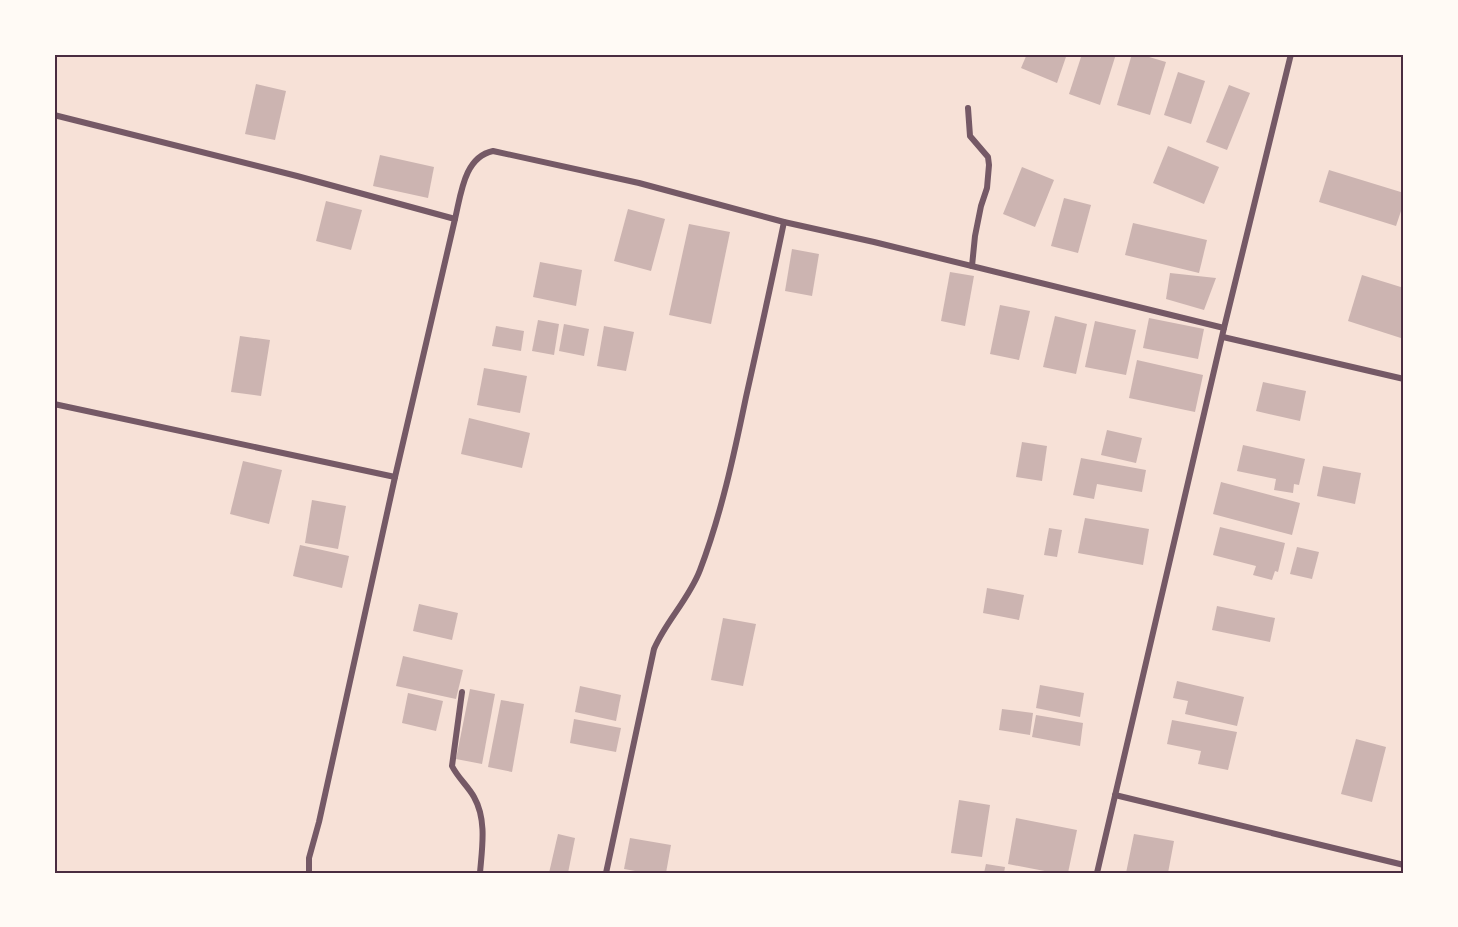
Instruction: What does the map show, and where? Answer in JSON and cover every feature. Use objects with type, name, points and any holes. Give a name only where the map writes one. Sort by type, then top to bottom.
[{"type":"street","points":[[1096,873],[1291,54]]},
{"type":"street","points":[[968,108],[970,136],[988,157],[990,165],[987,188],[975,236],[972,266]]},
{"type":"street","points":[[54,115],[297,176],[455,219]]},
{"type":"street","points":[[309,873],[309,858],[465,176],[483,153],[493,151],[639,183],[784,222],[1224,328]]},
{"type":"street","points":[[606,873],[654,649],[658,639],[692,587],[718,512],[736,446],[784,222]]},
{"type":"street","points":[[1223,337],[1404,379]]},
{"type":"street","points":[[54,404],[395,477]]},
{"type":"street","points":[[462,692],[452,766],[457,777],[474,796],[479,809],[483,827],[480,873]]},
{"type":"street","points":[[1115,795],[1404,865]]},
{"type":"building","points":[[1027,54],[1067,54],[1057,83],[1021,68]]},
{"type":"building","points":[[1082,54],[1116,54],[1100,105],[1069,94]]},
{"type":"building","points":[[1132,54],[1166,62],[1150,115],[1117,105]]},
{"type":"building","points":[[1178,72],[1205,81],[1191,124],[1164,115]]},
{"type":"building","points":[[256,84],[286,91],[275,140],[245,134]]},
{"type":"building","points":[[1229,85],[1250,93],[1227,150],[1206,142]]},
{"type":"building","points":[[1168,146],[1219,167],[1204,204],[1153,183]]},
{"type":"building","points":[[380,155],[434,167],[428,198],[373,186]]},
{"type":"building","points":[[1022,167],[1054,180],[1035,227],[1003,214]]},
{"type":"building","points":[[1329,170],[1404,193],[1404,202],[1396,226],[1319,202]]},
{"type":"building","points":[[1064,198],[1091,205],[1078,253],[1051,246]]},
{"type":"building","points":[[326,201],[362,210],[351,250],[316,241]]},
{"type":"building","points":[[628,209],[665,219],[651,271],[614,261]]},
{"type":"building","points":[[1133,223],[1207,240],[1199,273],[1125,255]]},
{"type":"building","points":[[689,224],[730,232],[711,324],[669,315]]},
{"type":"building","points":[[792,249],[819,254],[812,296],[785,291]]},
{"type":"building","points":[[540,262],[582,270],[576,306],[533,297]]},
{"type":"building","points":[[950,272],[974,276],[965,326],[941,321]]},
{"type":"building","points":[[1170,273],[1216,278],[1204,310],[1166,299]]},
{"type":"building","points":[[1362,275],[1404,288],[1404,339],[1348,321]]},
{"type":"building","points":[[1000,305],[1030,311],[1019,360],[990,354]]},
{"type":"building","points":[[1055,316],[1087,324],[1076,374],[1043,367]]},
{"type":"building","points":[[1149,318],[1204,329],[1198,359],[1143,348]]},
{"type":"building","points":[[538,320],[559,324],[554,355],[532,351]]},
{"type":"building","points":[[1095,321],[1136,330],[1126,375],[1085,367]]},
{"type":"building","points":[[564,324],[589,329],[584,356],[559,351]]},
{"type":"building","points":[[496,326],[524,331],[521,351],[492,346]]},
{"type":"building","points":[[604,326],[634,332],[626,371],[597,366]]},
{"type":"building","points":[[240,336],[270,340],[261,396],[231,392]]},
{"type":"building","points":[[1137,360],[1203,375],[1195,412],[1129,398]]},
{"type":"building","points":[[484,368],[527,376],[520,413],[477,405]]},
{"type":"building","points":[[1263,382],[1306,391],[1300,421],[1256,411]]},
{"type":"building","points":[[469,418],[530,433],[522,468],[461,454]]},
{"type":"building","points":[[1107,430],[1142,438],[1136,463],[1101,455]]},
{"type":"building","points":[[1022,442],[1047,446],[1042,481],[1016,477]]},
{"type":"building","points":[[1243,445],[1305,459],[1299,485],[1294,484],[1293,493],[1274,490],[1276,479],[1237,471]]},
{"type":"building","points":[[1081,458],[1146,470],[1142,492],[1097,484],[1094,499],[1073,495]]},
{"type":"building","points":[[243,461],[282,470],[269,524],[230,514]]},
{"type":"building","points":[[1323,466],[1361,473],[1355,504],[1317,496]]},
{"type":"building","points":[[1221,482],[1300,503],[1292,535],[1213,514]]},
{"type":"building","points":[[312,500],[346,506],[338,549],[305,543]]},
{"type":"building","points":[[1085,518],[1149,529],[1143,565],[1078,553]]},
{"type":"building","points":[[1220,527],[1285,543],[1278,572],[1275,571],[1272,580],[1253,575],[1256,566],[1213,555]]},
{"type":"building","points":[[1049,528],[1062,530],[1057,557],[1044,555]]},
{"type":"building","points":[[300,545],[349,556],[342,588],[293,576]]},
{"type":"building","points":[[1297,547],[1319,552],[1312,579],[1290,574]]},
{"type":"building","points":[[987,588],[1024,595],[1019,620],[983,613]]},
{"type":"building","points":[[419,604],[458,613],[452,640],[413,631]]},
{"type":"building","points":[[1217,606],[1275,618],[1270,642],[1212,630]]},
{"type":"building","points":[[723,618],[756,624],[743,686],[711,680]]},
{"type":"building","points":[[403,656],[463,670],[456,699],[396,686]]},
{"type":"building","points":[[1177,681],[1244,697],[1237,726],[1185,714],[1188,701],[1173,698]]},
{"type":"building","points":[[1040,685],[1084,693],[1080,717],[1036,708]]},
{"type":"building","points":[[580,686],[621,695],[616,721],[575,712]]},
{"type":"building","points":[[470,689],[495,694],[482,764],[456,759]]},
{"type":"building","points":[[408,693],[443,701],[436,731],[402,723]]},
{"type":"building","points":[[501,700],[524,704],[512,772],[488,767]]},
{"type":"building","points":[[1002,709],[1033,713],[1030,735],[999,730]]},
{"type":"building","points":[[1036,715],[1083,723],[1080,746],[1032,737]]},
{"type":"building","points":[[574,719],[621,728],[616,752],[570,743]]},
{"type":"building","points":[[1172,720],[1237,732],[1228,770],[1198,764],[1201,751],[1167,744]]},
{"type":"building","points":[[1356,739],[1386,747],[1372,802],[1341,794]]},
{"type":"building","points":[[959,800],[990,805],[982,857],[951,853]]},
{"type":"building","points":[[1016,818],[1077,830],[1068,873],[1055,873],[1008,864]]},
{"type":"building","points":[[558,834],[575,838],[568,873],[549,873]]},
{"type":"building","points":[[1134,834],[1174,841],[1168,873],[1151,871],[1150,873],[1126,873]]},
{"type":"building","points":[[630,838],[671,845],[666,873],[646,873],[624,869]]},
{"type":"building","points":[[986,864],[1005,867],[1004,873],[984,873]]}]
